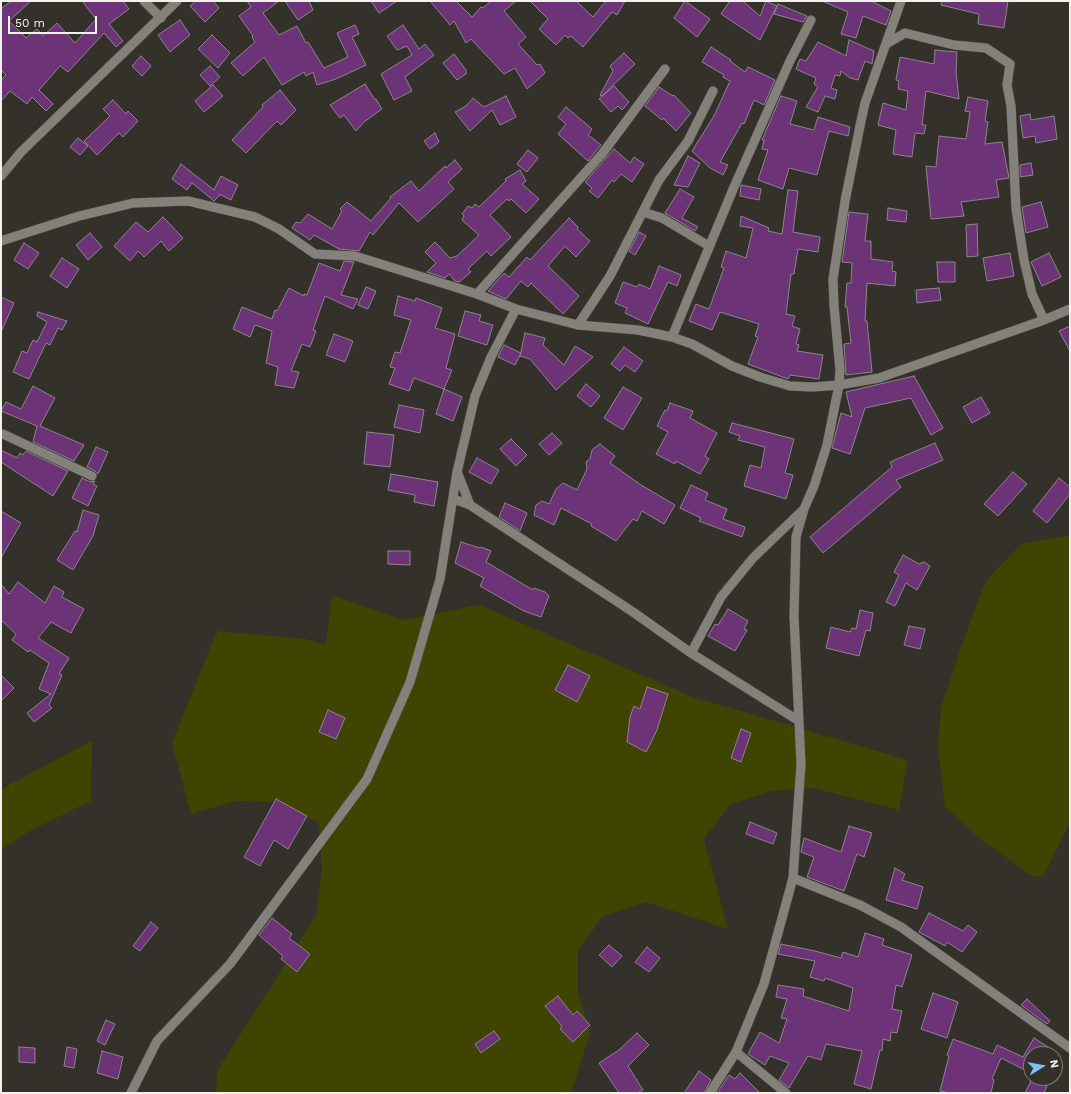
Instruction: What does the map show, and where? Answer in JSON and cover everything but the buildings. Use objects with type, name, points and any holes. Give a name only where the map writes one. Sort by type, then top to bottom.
[{"type":"street","points":[[144,1],[162,18]]},
{"type":"street","points":[[1,176],[21,152],[117,58],[162,18],[178,1]]},
{"type":"street","points":[[710,1093],[736,1052],[764,984],[793,878],[801,764],[795,601],[796,537],[804,509],[814,486],[827,445],[839,385],[840,370],[834,312],[834,279],[845,201],[865,103],[901,1]]},
{"type":"street","points":[[672,336],[709,246],[789,63],[812,20]]},
{"type":"street","points":[[886,44],[905,33],[954,45],[986,48],[1010,64],[1007,85],[1011,106],[1016,208],[1024,260],[1032,294],[1044,320]]},
{"type":"street","points":[[477,294],[602,154],[666,69]]},
{"type":"street","points":[[578,325],[610,276],[659,180],[688,141],[713,91]]},
{"type":"street","points":[[1,241],[79,216],[133,203],[188,201],[255,217],[279,229],[315,254],[356,256],[477,294],[516,308],[578,325],[638,330],[672,336],[692,344],[732,366],[760,377],[790,386],[813,387],[839,385],[879,378],[1044,320],[1070,309]]},
{"type":"street","points":[[643,212],[662,218],[709,246]]},
{"type":"street","points":[[131,1093],[157,1041],[230,964],[367,779],[410,682],[440,579],[454,499],[457,472],[475,396],[491,357],[516,308]]},
{"type":"street","points":[[2,434],[92,476]]},
{"type":"street","points":[[457,472],[470,505]]},
{"type":"street","points":[[454,499],[470,505],[633,612],[691,653],[799,721]]},
{"type":"street","points":[[691,653],[721,597],[753,558],[804,509]]},
{"type":"street","points":[[793,878],[860,905],[901,927],[1070,1048]]},
{"type":"street","points":[[736,1052],[786,1093]]},
{"type":"green space","points":[[1070,535],[1070,822],[1043,877],[1032,876],[979,838],[945,807],[938,748],[941,708],[963,641],[986,581],[1021,544]]},
{"type":"green space","points":[[332,595],[403,620],[479,605],[693,697],[908,760],[899,810],[813,788],[771,791],[731,804],[704,839],[728,929],[646,902],[603,916],[578,951],[578,992],[590,1033],[571,1093],[216,1093],[217,1071],[316,916],[322,870],[319,823],[281,802],[236,801],[191,814],[172,743],[217,631],[306,639],[326,645]]},
{"type":"green space","points":[[92,741],[91,801],[26,833],[1,850],[1,789]]}]
